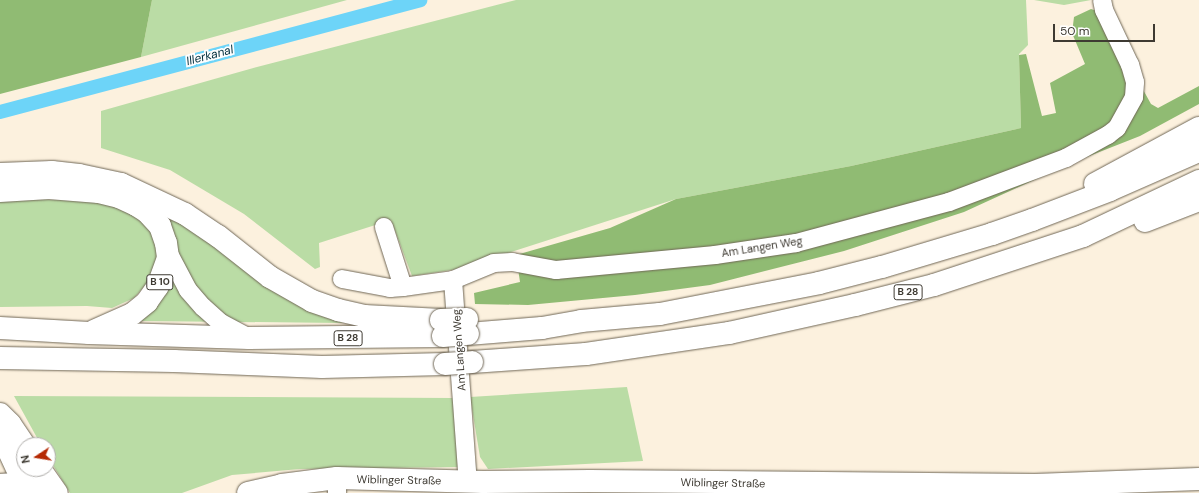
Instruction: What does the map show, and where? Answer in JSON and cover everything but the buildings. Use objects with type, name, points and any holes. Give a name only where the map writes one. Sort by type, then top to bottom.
[{"type":"main road","points":[[1032,220],[1139,159],[1199,128]]},
{"type":"main road","points":[[7,173],[52,172],[79,174],[121,184],[185,214],[218,236],[270,277],[312,301],[338,310],[364,316],[442,328],[467,326],[542,328],[581,321],[660,314],[819,283],[882,267],[992,234],[1032,220],[1116,188],[1199,151]]},
{"type":"main road","name":"B 28","points":[[0,358],[322,367],[445,364],[586,354],[729,333],[934,285],[1083,236],[1199,181]]},
{"type":"main road","name":"B 10","points":[[0,191],[49,188],[99,192],[119,197],[147,212],[155,219],[164,233],[168,252],[164,273],[158,286],[147,302],[132,314],[89,333],[0,328]]},
{"type":"main road","points":[[1083,236],[1154,219],[1199,200]]},
{"type":"main road","name":"B 28","points":[[89,333],[249,338],[442,328]]},
{"type":"main road","points":[[0,414],[10,424],[19,437]]},
{"type":"main road","points":[[0,432],[32,490]]},
{"type":"main road","points":[[45,477],[56,493]]},
{"type":"main road","name":"Wiblinger Straße","points":[[248,493],[282,485],[337,486],[468,482],[1070,489],[1199,479]]},
{"type":"main road","points":[[0,486],[15,484],[32,490]]},
{"type":"street","name":"Am Langen Weg","points":[[468,482],[454,280],[494,263],[512,262],[556,270],[715,255],[796,243],[949,202],[1066,158],[1108,135],[1117,128],[1134,97],[1135,82],[1130,65],[1104,10],[1102,0]]},
{"type":"street","points":[[384,227],[403,287]]},
{"type":"street","points":[[168,252],[188,290],[203,307],[221,322],[249,338]]},
{"type":"street","points":[[342,279],[383,287],[403,287],[454,280]]},
{"type":"green space","points":[[0,0],[152,0],[141,57],[0,94]]},
{"type":"green space","points":[[152,0],[347,0],[141,57]]},
{"type":"green space","points":[[516,0],[1026,0],[1028,45],[1019,54],[1021,128],[851,166],[676,199],[458,269],[412,276],[391,220],[319,243],[320,267],[315,269],[244,214],[170,170],[101,148],[101,111],[257,67]]},
{"type":"green space","points":[[1034,0],[1091,0],[1064,5]]},
{"type":"green space","points":[[1091,9],[1100,12],[1151,104],[1158,108],[1199,86],[1199,104],[1140,136],[1069,164],[964,212],[844,251],[710,285],[635,295],[528,305],[475,304],[474,293],[520,282],[516,255],[610,228],[676,199],[851,166],[1021,128],[1019,55],[1026,54],[1042,116],[1056,113],[1050,83],[1085,64],[1072,33],[1074,17]]},
{"type":"green space","points":[[11,198],[117,202],[150,228],[158,253],[155,274],[134,298],[112,308],[87,306],[0,307],[0,199]]},
{"type":"green space","points":[[157,209],[203,235],[309,309],[343,323],[142,321],[138,316],[159,297]]},
{"type":"green space","points":[[627,387],[643,461],[488,469],[480,457],[470,397]]},
{"type":"green space","points":[[14,396],[454,398],[459,467],[300,469],[232,475],[182,493],[70,493],[56,470],[56,437],[37,437]]},
{"type":"waterway","name":"Illerkanal","points":[[0,112],[420,0]]}]
